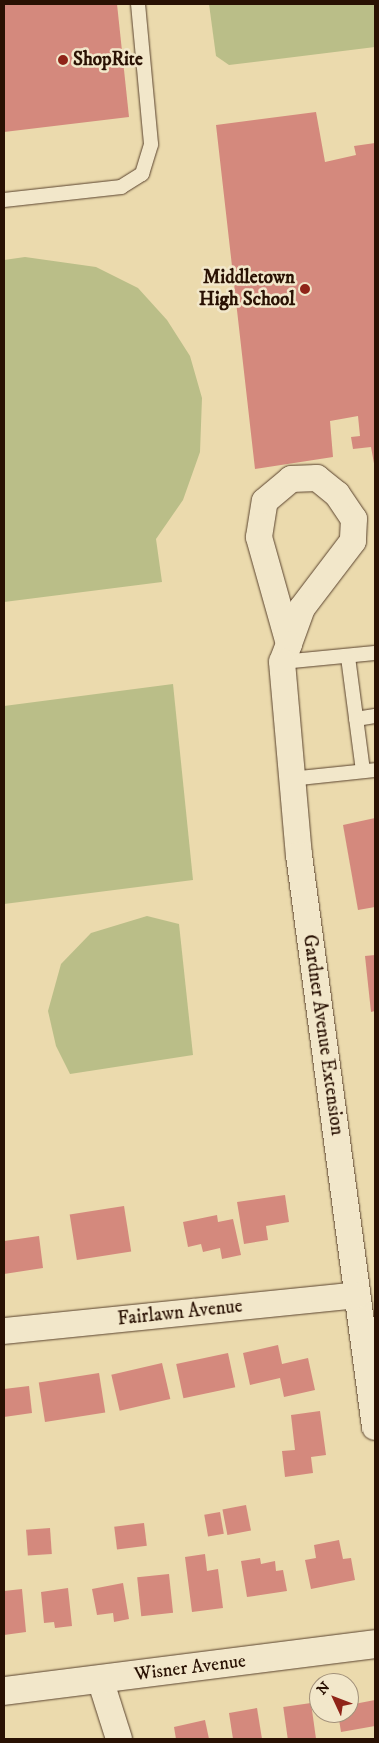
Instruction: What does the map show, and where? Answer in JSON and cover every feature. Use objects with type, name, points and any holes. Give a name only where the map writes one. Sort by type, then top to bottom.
[{"type":"street","name":"Gardner Avenue Extension","points":[[285,653],[302,608],[353,541],[354,519],[337,494],[316,478],[291,479],[266,501],[259,537],[285,653],[290,779],[375,1427]]},
{"type":"street","name":"Fairlawn Avenue","points":[[4,1331],[357,1295]]},
{"type":"street","name":"Wisner Avenue","points":[[4,1691],[375,1644]]},
{"type":"street","points":[[100,1679],[120,1739]]},
{"type":"lane","points":[[4,200],[121,187],[142,174],[151,144],[138,4]]},
{"type":"lane","points":[[285,653],[348,657],[375,653]]},
{"type":"lane","points":[[290,779],[369,771],[356,718],[348,657]]},
{"type":"lane","points":[[356,718],[375,716]]},
{"type":"green space","points":[[209,4],[375,4],[375,47],[229,65],[216,56]]},
{"type":"green space","points":[[25,257],[96,267],[138,288],[167,320],[190,356],[202,398],[200,452],[183,500],[156,539],[162,582],[4,602],[4,260]]},
{"type":"green space","points":[[173,684],[193,880],[4,904],[4,706]]},
{"type":"green space","points":[[147,916],[179,924],[193,1055],[70,1074],[56,1046],[48,1011],[61,964],[91,933]]},
{"type":"building","name":"ShopRite","points":[[4,4],[117,4],[129,117],[4,132]]},
{"type":"building","name":"Middletown High School","points":[[316,112],[325,162],[356,155],[354,146],[375,143],[375,469],[371,447],[353,449],[351,437],[360,436],[358,416],[330,421],[333,457],[255,469],[216,125]]},
{"type":"building","points":[[375,818],[375,907],[358,910],[343,825]]},
{"type":"building","points":[[375,955],[375,1011],[371,1012],[365,956]]},
{"type":"building","points":[[285,1195],[289,1222],[266,1226],[268,1240],[244,1244],[237,1202]]},
{"type":"building","points":[[124,1206],[131,1251],[77,1260],[70,1215]]},
{"type":"building","points":[[217,1215],[218,1222],[233,1219],[241,1255],[222,1259],[220,1248],[203,1252],[201,1244],[188,1247],[183,1222]]},
{"type":"building","points":[[39,1236],[43,1268],[4,1274],[4,1241]]},
{"type":"building","points":[[278,1345],[282,1364],[308,1358],[315,1390],[284,1397],[280,1378],[250,1385],[243,1353]]},
{"type":"building","points":[[228,1353],[235,1387],[183,1398],[176,1364]]},
{"type":"building","points":[[162,1363],[170,1399],[120,1411],[111,1375]]},
{"type":"building","points":[[99,1373],[105,1413],[45,1422],[39,1383]]},
{"type":"building","points":[[29,1386],[32,1413],[4,1417],[4,1389]]},
{"type":"building","points":[[320,1411],[326,1455],[311,1457],[313,1473],[285,1477],[282,1451],[295,1450],[291,1415]]},
{"type":"building","points":[[246,1505],[251,1531],[227,1535],[222,1510]]},
{"type":"building","points":[[220,1512],[224,1534],[208,1536],[204,1515]]},
{"type":"building","points":[[144,1523],[147,1546],[117,1549],[114,1527]]},
{"type":"building","points":[[50,1528],[52,1554],[28,1556],[26,1530]]},
{"type":"building","points":[[339,1540],[343,1559],[351,1558],[355,1580],[311,1589],[305,1560],[316,1558],[314,1545]]},
{"type":"building","points":[[205,1554],[207,1571],[218,1569],[223,1608],[192,1612],[185,1557]]},
{"type":"building","points":[[260,1558],[261,1564],[275,1561],[276,1571],[283,1570],[287,1591],[247,1597],[241,1561]]},
{"type":"building","points":[[169,1574],[173,1613],[141,1616],[137,1577]]},
{"type":"building","points":[[123,1583],[129,1619],[114,1622],[113,1613],[97,1615],[92,1589]]},
{"type":"building","points":[[68,1588],[72,1626],[55,1628],[54,1622],[44,1623],[41,1592]]},
{"type":"building","points":[[22,1589],[26,1632],[4,1635],[4,1591]]},
{"type":"building","points":[[375,1700],[375,1726],[341,1732],[340,1723],[359,1723],[359,1703]]},
{"type":"building","points":[[309,1703],[309,1723],[314,1723],[316,1739],[288,1739],[283,1707]]},
{"type":"building","points":[[257,1708],[262,1739],[233,1739],[229,1713]]},
{"type":"building","points":[[205,1720],[209,1739],[176,1739],[174,1727]]},
{"type":"place","name":"ShopRite","points":[[63,60]]},
{"type":"place","name":"Middletown High School","points":[[305,289]]}]
